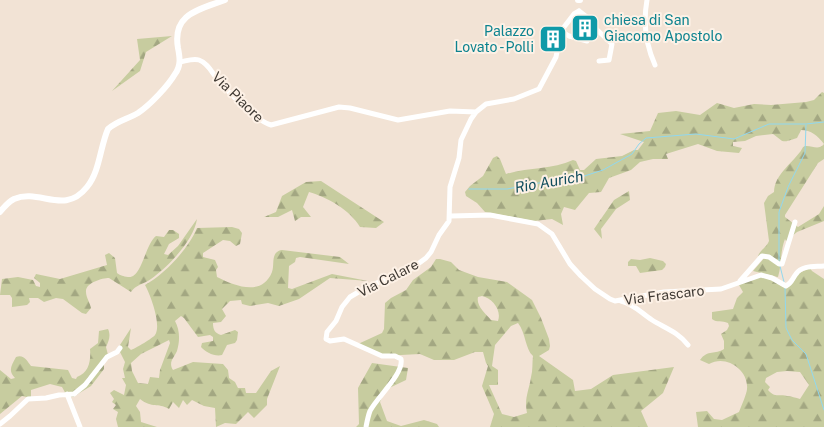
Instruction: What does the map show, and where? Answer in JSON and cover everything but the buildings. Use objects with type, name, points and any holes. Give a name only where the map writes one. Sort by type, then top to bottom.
[{"type":"street","points":[[0,212],[8,203],[22,197],[61,202],[74,198],[86,188],[92,180],[108,129],[115,123],[140,111],[175,75],[180,62],[177,33],[180,24],[186,16],[196,10],[224,0]]},
{"type":"street","points":[[579,0],[579,11]]},
{"type":"street","points":[[647,0],[644,17],[648,51],[655,65]]},
{"type":"street","points":[[579,11],[612,44],[609,60],[599,61]]},
{"type":"street","points":[[451,216],[450,187],[459,158],[461,140],[467,126],[476,112],[486,104],[514,99],[539,89],[544,77],[552,66],[561,31],[574,14],[579,11]]},
{"type":"street","points":[[561,31],[587,41],[593,26]]},
{"type":"street","name":"Via Piaore","points":[[180,62],[194,59],[202,61],[225,87],[266,124],[272,125],[339,107],[398,120],[450,110],[476,112]]},
{"type":"street","name":"Via Frascaro","points":[[451,216],[490,215],[538,224],[552,234],[570,264],[581,276],[602,294],[615,301],[664,292],[721,289],[754,276],[766,275],[786,286],[791,283],[800,270],[824,266]]},
{"type":"street","name":"Via Calare","points":[[366,427],[370,412],[402,364],[401,359],[395,356],[382,356],[344,339],[326,339],[326,334],[350,297],[367,287],[405,272],[426,258],[451,216]]},
{"type":"street","points":[[740,281],[762,256],[769,256],[779,264],[782,264],[795,222]]},
{"type":"street","points":[[615,301],[633,305],[650,319],[679,335],[688,345]]},
{"type":"street","points":[[0,424],[28,398],[46,398],[74,394],[86,385],[104,361],[120,348]]},
{"type":"street","points":[[67,394],[80,427]]},
{"type":"green space","points":[[172,36],[146,52],[140,71],[112,91],[140,60],[137,39]]},
{"type":"green space","points":[[822,92],[824,93],[824,144],[814,134],[801,130],[797,138],[786,141],[782,141],[773,134],[733,142],[733,146],[742,148],[739,153],[717,151],[698,144],[666,154],[668,159],[653,159],[640,162],[631,170],[609,178],[601,192],[589,193],[575,210],[564,207],[561,214],[563,225],[552,219],[534,221],[485,212],[477,203],[466,196],[465,192],[483,176],[493,158],[497,156],[506,174],[557,165],[573,160],[576,161],[580,170],[584,170],[596,159],[622,156],[638,150],[644,142],[620,134],[650,131],[658,113],[676,111],[700,115],[717,103],[734,108],[754,104],[771,105],[806,102],[814,100]]},
{"type":"green space","points":[[824,144],[824,159],[818,163],[785,217],[798,227],[819,214],[824,206],[824,221],[797,232],[786,241],[785,239],[778,277],[753,271],[765,257],[758,256],[769,241],[764,203],[768,196],[774,192],[779,176],[803,147],[819,147]]},
{"type":"green space","points":[[321,181],[384,222],[376,228],[360,227],[338,205],[309,192],[303,207],[311,217],[301,217],[295,221],[292,210],[278,217],[264,217],[276,212],[282,196],[306,182]]},
{"type":"green space","points":[[629,191],[630,200],[616,209],[601,229],[602,239],[594,229],[614,200]]},
{"type":"green space","points":[[197,219],[191,236],[172,260],[158,274],[131,292],[109,278],[98,280],[88,286],[86,294],[91,308],[86,314],[63,299],[56,298],[44,302],[38,298],[29,298],[30,302],[27,305],[12,307],[10,295],[0,295],[2,279],[18,277],[33,280],[36,286],[40,287],[40,283],[34,278],[36,274],[60,279],[107,265],[105,255],[109,253],[115,258],[117,273],[128,277],[133,276],[137,273],[152,240],[156,236],[164,237],[169,230],[179,234],[179,238],[169,244],[164,254],[168,255],[178,246]]},
{"type":"green space","points":[[232,227],[239,229],[242,233],[240,244],[236,246],[230,241],[223,240],[203,253],[203,257],[215,260],[218,267],[216,270],[217,277],[232,284],[248,287],[262,285],[268,280],[272,272],[274,256],[278,251],[282,250],[340,257],[349,264],[296,258],[295,262],[289,266],[288,288],[292,289],[332,274],[368,281],[330,278],[299,299],[279,306],[268,303],[250,306],[242,304],[241,300],[230,301],[222,309],[226,316],[221,322],[213,323],[215,331],[221,335],[235,330],[238,332],[235,343],[227,345],[222,355],[213,355],[203,349],[201,347],[202,343],[213,341],[213,337],[210,335],[198,337],[181,316],[175,321],[179,332],[179,339],[177,351],[171,362],[173,370],[193,362],[223,364],[228,370],[229,378],[235,382],[238,388],[245,388],[246,393],[256,393],[271,371],[280,366],[267,399],[267,405],[254,418],[248,412],[236,424],[225,423],[216,427],[215,408],[204,406],[192,400],[187,405],[183,400],[179,408],[173,402],[169,409],[148,404],[140,399],[136,406],[140,412],[141,422],[157,427],[118,427],[116,419],[118,412],[113,409],[116,405],[112,402],[114,399],[110,393],[114,390],[124,395],[126,385],[122,378],[125,378],[123,369],[125,362],[118,348],[131,328],[128,347],[131,350],[155,335],[157,330],[156,317],[145,285],[175,260],[188,244],[197,228]],"holes":[[[169,340],[170,343],[159,378],[150,377],[148,384],[138,383],[132,371],[131,363],[141,354]]]},
{"type":"green space","points":[[650,258],[663,261],[666,264],[665,267],[662,270],[640,273],[636,266],[628,266],[628,262],[631,259]]},
{"type":"green space","points":[[436,259],[451,262],[459,270],[478,277],[507,282],[532,300],[541,318],[550,346],[549,350],[539,356],[573,380],[575,391],[591,389],[613,375],[674,367],[663,393],[641,411],[648,427],[490,427],[494,414],[482,386],[488,366],[483,352],[475,352],[454,360],[434,360],[420,354],[382,356],[358,344],[382,333],[384,329],[385,303],[406,290],[413,280],[431,267]],"holes":[[[482,296],[489,299],[495,305],[499,313],[498,321],[491,320],[480,306],[478,297]],[[518,323],[523,331],[528,349],[533,356],[532,374],[526,399],[527,413],[514,417],[502,414],[489,385],[498,385],[498,370],[492,366],[495,345],[511,326]]]},
{"type":"green space","points":[[810,268],[824,279],[824,427],[698,427],[696,412],[707,411],[714,419],[722,420],[739,412],[747,389],[747,382],[744,376],[735,366],[722,361],[709,364],[700,360],[706,354],[724,349],[724,341],[721,334],[729,326],[728,323],[712,319],[712,312],[733,309],[737,298],[743,292],[739,285],[757,275],[787,287],[797,274]],"holes":[[[777,372],[800,372],[809,385],[800,399],[775,395],[768,390],[770,387],[765,382],[766,378]]]},
{"type":"green space","points":[[108,329],[109,338],[106,347],[108,355],[104,361],[104,369],[91,386],[73,397],[67,396],[62,387],[50,384],[31,390],[31,398],[22,396],[0,414],[0,370],[11,379],[15,378],[11,368],[16,357],[23,357],[31,366],[68,370],[72,378],[76,379],[87,370],[90,349],[98,343],[99,331]]},
{"type":"green space","points":[[372,363],[408,368],[406,380],[385,390],[380,402],[387,421],[401,426],[424,420],[437,424],[439,427],[356,427],[359,424],[358,388]]},
{"type":"waterway","name":"Rio Aurich","points":[[469,189],[507,189],[555,180],[575,179],[603,170],[632,154],[646,138],[696,134],[734,139],[769,124],[824,122]]},
{"type":"waterway","points":[[779,263],[779,212],[788,187],[805,153],[806,125]]},
{"type":"waterway","points":[[780,266],[784,282]]},
{"type":"waterway","points":[[785,288],[786,328],[792,340],[806,354],[824,410]]},
{"type":"place","name":"chiesa di San Giacomo Apostolo","points":[[585,28]]},
{"type":"place","name":"Palazzo Lovato - Polli","points":[[553,39]]}]
